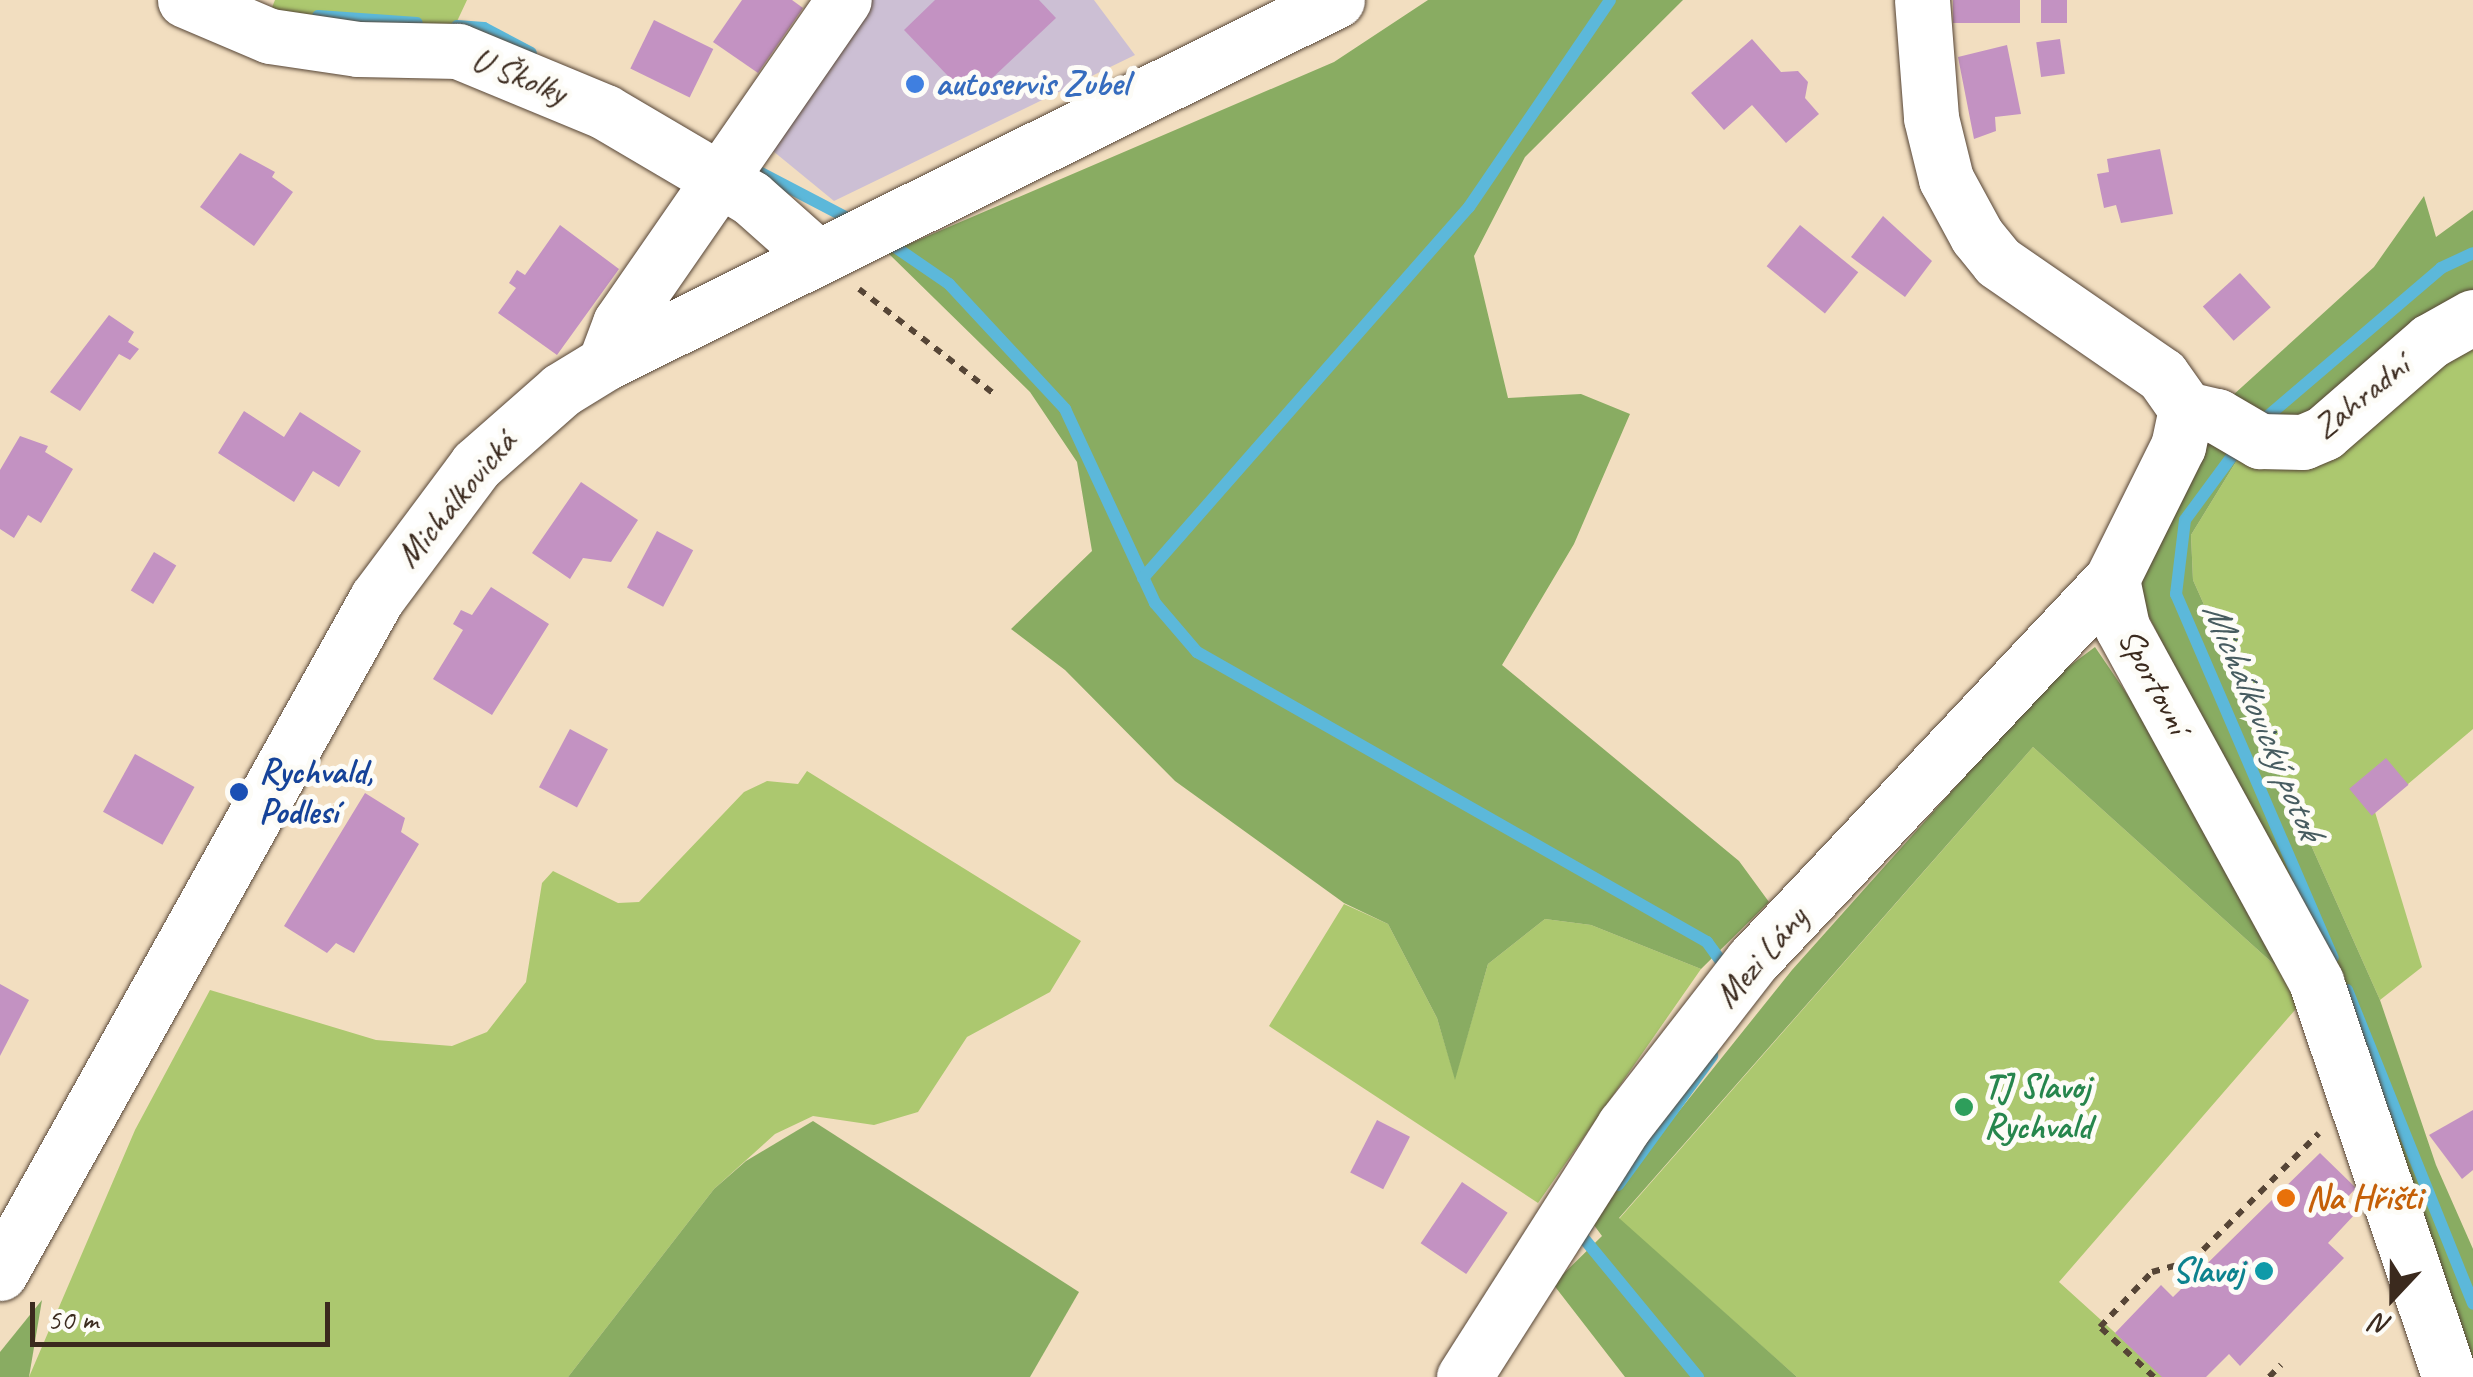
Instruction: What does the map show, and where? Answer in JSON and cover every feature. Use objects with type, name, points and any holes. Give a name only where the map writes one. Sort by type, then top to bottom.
[{"type":"street","name":"U Školky","points":[[185,0],[270,36],[358,49],[458,51],[606,112],[716,182],[751,198],[814,254]]},
{"type":"street","points":[[605,363],[620,323],[844,0]]},
{"type":"street","name":"Michálkovická","points":[[0,1273],[403,556],[476,465],[561,390],[605,363],[814,254],[1337,0]]},
{"type":"street","points":[[1922,0],[1931,118],[1946,178],[1977,236],[1998,262],[2162,375],[2221,422],[2178,446],[2112,579]]},
{"type":"street","name":"Zahradní","points":[[2221,422],[2303,442],[2324,433],[2430,341],[2473,317]]},
{"type":"street","name":"Sportovní","points":[[2112,579],[2122,627],[2310,968],[2450,1377]]},
{"type":"street","name":"Mezi Lány","points":[[1464,1377],[1624,1126],[1752,961],[2112,579]]},
{"type":"path","points":[[814,254],[997,396]]},
{"type":"path","points":[[2154,1377],[2100,1326],[2152,1272],[2192,1261],[2354,1096]]},
{"type":"path","points":[[2269,1377],[2281,1365]]},
{"type":"shaded area","points":[[866,0],[1094,0],[1135,55],[834,201],[762,142]]},
{"type":"green space","points":[[275,0],[467,0],[452,32],[266,22]]},
{"type":"green space","points":[[1428,0],[1683,0],[1525,157],[1474,256],[1508,398],[1581,394],[1630,414],[1574,544],[1502,665],[1739,861],[1769,902],[1701,969],[1591,925],[1545,919],[1488,964],[1455,1080],[1437,1018],[1388,924],[1344,903],[1175,781],[1065,670],[1011,629],[1092,551],[1077,462],[1030,392],[888,253],[1334,62]]},
{"type":"green space","points":[[2424,196],[2436,237],[2473,210],[2473,304],[2280,430],[2232,396],[2374,267]]},
{"type":"green space","points":[[2473,335],[2473,729],[2375,812],[2422,967],[2380,1000],[2193,580],[2191,535],[2247,444]]},
{"type":"green space","points":[[2192,439],[2247,444],[2191,535],[2193,580],[2380,1000],[2436,1165],[2473,1249],[2473,1369],[2204,725],[2143,605],[2136,570]]},
{"type":"green space","points":[[2095,647],[2225,838],[2308,995],[2033,747],[1619,1218],[1797,1377],[1625,1377],[1553,1284],[1602,1236],[1591,1221],[1792,970],[2052,679]]},
{"type":"green space","name":"TJ Slavoj Rychvald","points":[[2033,747],[2308,995],[2059,1282],[2164,1377],[1797,1377],[1619,1219]]},
{"type":"green space","points":[[807,771],[1081,941],[1050,992],[967,1037],[918,1112],[874,1125],[813,1116],[775,1134],[714,1189],[568,1377],[29,1377],[135,1130],[210,990],[376,1040],[452,1046],[487,1032],[526,982],[542,883],[553,871],[618,903],[639,902],[744,792],[767,781],[798,784]]},
{"type":"green space","points":[[1344,904],[1388,924],[1437,1018],[1455,1078],[1488,964],[1545,919],[1591,925],[1701,969],[1538,1203],[1269,1026]]},
{"type":"green space","points":[[813,1121],[1079,1292],[1030,1377],[568,1377],[714,1189],[746,1161]]},
{"type":"green space","points":[[42,1300],[29,1377],[0,1377],[0,1352]]},
{"type":"building","points":[[742,0],[792,0],[803,8],[758,73],[713,42]]},
{"type":"building","points":[[935,0],[1039,0],[1056,18],[970,99],[904,30]]},
{"type":"building","points":[[1953,0],[2020,0],[2020,23],[1953,23]]},
{"type":"building","points":[[2041,0],[2067,0],[2067,23],[2041,23]]},
{"type":"building","points":[[654,20],[713,49],[690,97],[630,69]]},
{"type":"building","points":[[1752,39],[1781,72],[1798,71],[1808,82],[1805,98],[1819,114],[1786,143],[1752,105],[1724,130],[1691,93]]},
{"type":"building","points":[[2060,39],[2065,74],[2041,77],[2036,42]]},
{"type":"building","points":[[2007,45],[2021,114],[1995,117],[1996,131],[1974,139],[1958,57]]},
{"type":"building","points":[[2160,149],[2173,214],[2121,223],[2116,205],[2104,208],[2097,174],[2109,172],[2107,159]]},
{"type":"building","points":[[240,153],[275,172],[272,177],[293,192],[254,246],[200,207]]},
{"type":"building","points":[[1883,216],[1932,261],[1905,297],[1851,257]]},
{"type":"building","points":[[560,225],[619,269],[557,355],[498,313],[516,288],[509,283],[517,270],[525,275]]},
{"type":"building","points":[[1800,225],[1858,272],[1825,313],[1767,266]]},
{"type":"building","points":[[2240,273],[2271,307],[2234,341],[2203,306]]},
{"type":"building","points":[[109,315],[134,332],[128,342],[139,349],[130,360],[119,354],[80,411],[50,392]]},
{"type":"building","points":[[244,411],[284,437],[300,412],[361,451],[339,487],[313,471],[294,502],[218,453]]},
{"type":"building","points":[[20,436],[48,446],[45,452],[73,469],[41,523],[28,515],[14,538],[0,529],[0,470]]},
{"type":"building","points":[[581,482],[638,520],[611,562],[583,558],[570,579],[532,553]]},
{"type":"building","points":[[657,531],[693,550],[663,607],[627,588]]},
{"type":"building","points":[[154,552],[176,565],[153,604],[131,591]]},
{"type":"building","points":[[491,587],[549,624],[492,715],[433,679],[463,630],[453,624],[461,610],[472,615]]},
{"type":"building","points":[[570,729],[608,749],[577,807],[539,787]]},
{"type":"building","points":[[135,754],[194,787],[162,845],[103,812]]},
{"type":"building","points":[[2386,758],[2408,785],[2372,816],[2349,789]]},
{"type":"building","points":[[365,793],[405,818],[401,832],[419,844],[354,953],[336,943],[327,953],[284,926]]},
{"type":"building","points":[[0,984],[29,1000],[0,1056]]},
{"type":"building","points":[[2473,1110],[2473,1170],[2462,1179],[2429,1135]]},
{"type":"building","points":[[1377,1120],[1410,1137],[1383,1189],[1350,1173]]},
{"type":"building","name":"Slavoj","points":[[2320,1153],[2356,1188],[2344,1201],[2356,1213],[2328,1243],[2344,1258],[2240,1366],[2229,1354],[2206,1377],[2162,1377],[2115,1333],[2161,1285],[2173,1297]]},
{"type":"building","points":[[1462,1182],[1508,1213],[1466,1274],[1421,1243]]},
{"type":"waterway","points":[[1143,578],[1469,207],[1610,0]]},
{"type":"waterway","points":[[318,16],[417,23]]},
{"type":"waterway","points":[[457,26],[484,28],[531,53]]},
{"type":"waterway","points":[[757,171],[855,222]]},
{"type":"waterway","points":[[885,240],[949,284],[1065,409],[1155,603],[1197,652],[1707,942],[1728,971]]},
{"type":"waterway","name":"Michálkovický potok","points":[[2261,422],[2441,268],[2473,253]]},
{"type":"waterway","name":"Michálkovický potok","points":[[2241,444],[2185,520],[2176,594],[2333,958]]},
{"type":"waterway","name":"Michálkovický potok","points":[[2347,990],[2473,1304]]},
{"type":"waterway","points":[[1618,1185],[1712,1056]]},
{"type":"waterway","points":[[1588,1225],[1581,1235],[1698,1377]]},
{"type":"place","name":"autoservis Zubel","points":[[915,84]]},
{"type":"place","name":"Rychvald, Podlesí","points":[[239,792]]},
{"type":"place","name":"TJ Slavoj Rychvald","points":[[1964,1107]]},
{"type":"place","name":"Na Hřišti","points":[[2286,1198]]},
{"type":"place","name":"Slavoj","points":[[2264,1271]]}]
